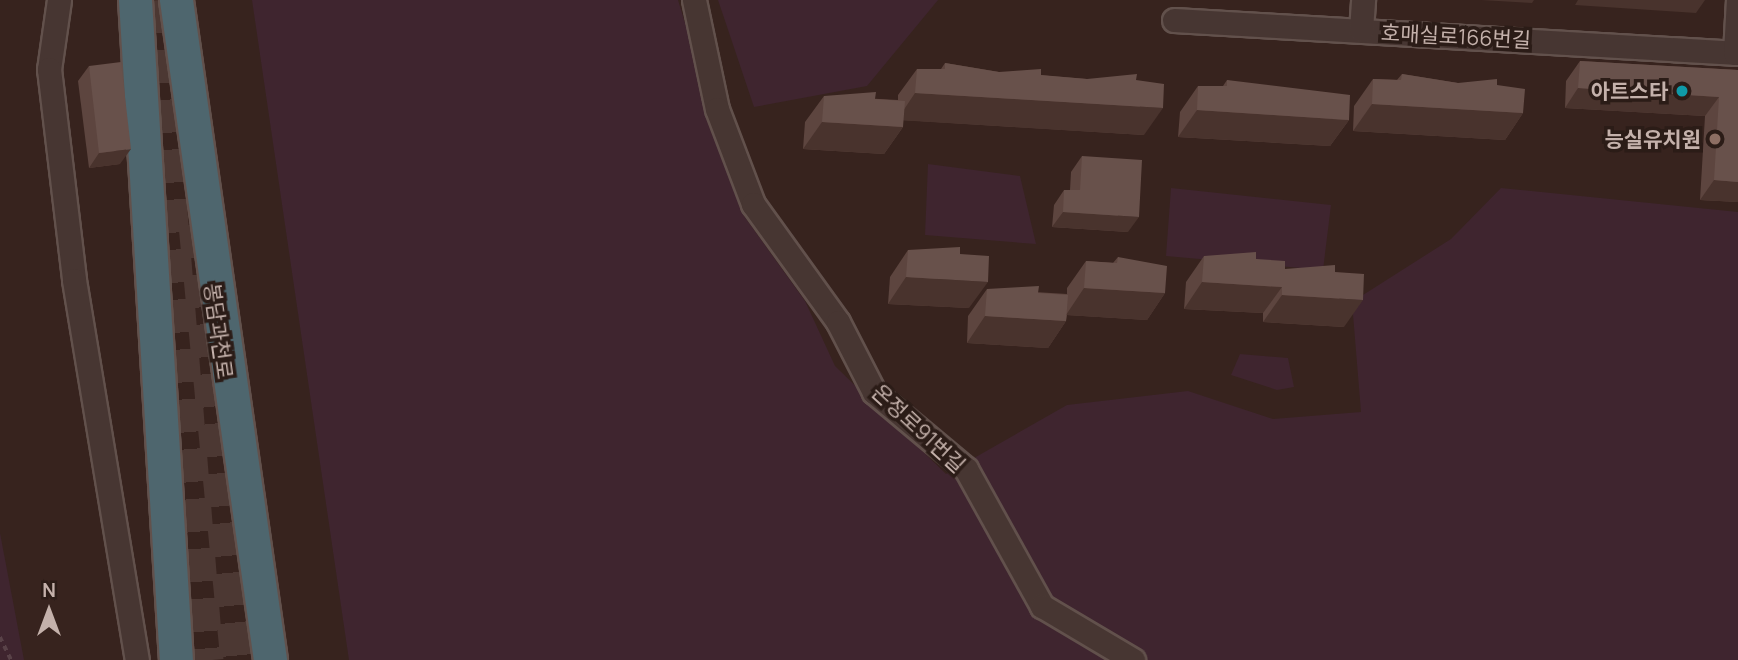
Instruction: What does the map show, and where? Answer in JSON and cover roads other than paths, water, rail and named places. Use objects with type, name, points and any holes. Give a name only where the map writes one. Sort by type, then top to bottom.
[{"type":"highway","points":[[135,0],[176,660]]},
{"type":"highway","name":"봉담과천로","points":[[176,0],[270,660]]},
{"type":"street","points":[[59,0],[49,69],[72,267],[137,660]]},
{"type":"street","name":"온정로91번길","points":[[694,0],[717,109],[753,204],[838,322],[874,392],[966,469],[1042,606],[1133,660]]},
{"type":"street","points":[[1361,30],[1363,0]]},
{"type":"street","points":[[1737,53],[1738,0]]},
{"type":"street","name":"호매실로166번길","points":[[1174,20],[1737,53]]},
{"type":"tunnel","points":[[154,0],[207,660]]},
{"type":"tunnel","points":[[195,224],[237,660]]},
{"type":"place","name":"아트스타","points":[[1682,91]]},
{"type":"place","name":"능실유치원","points":[[1715,139]]}]
